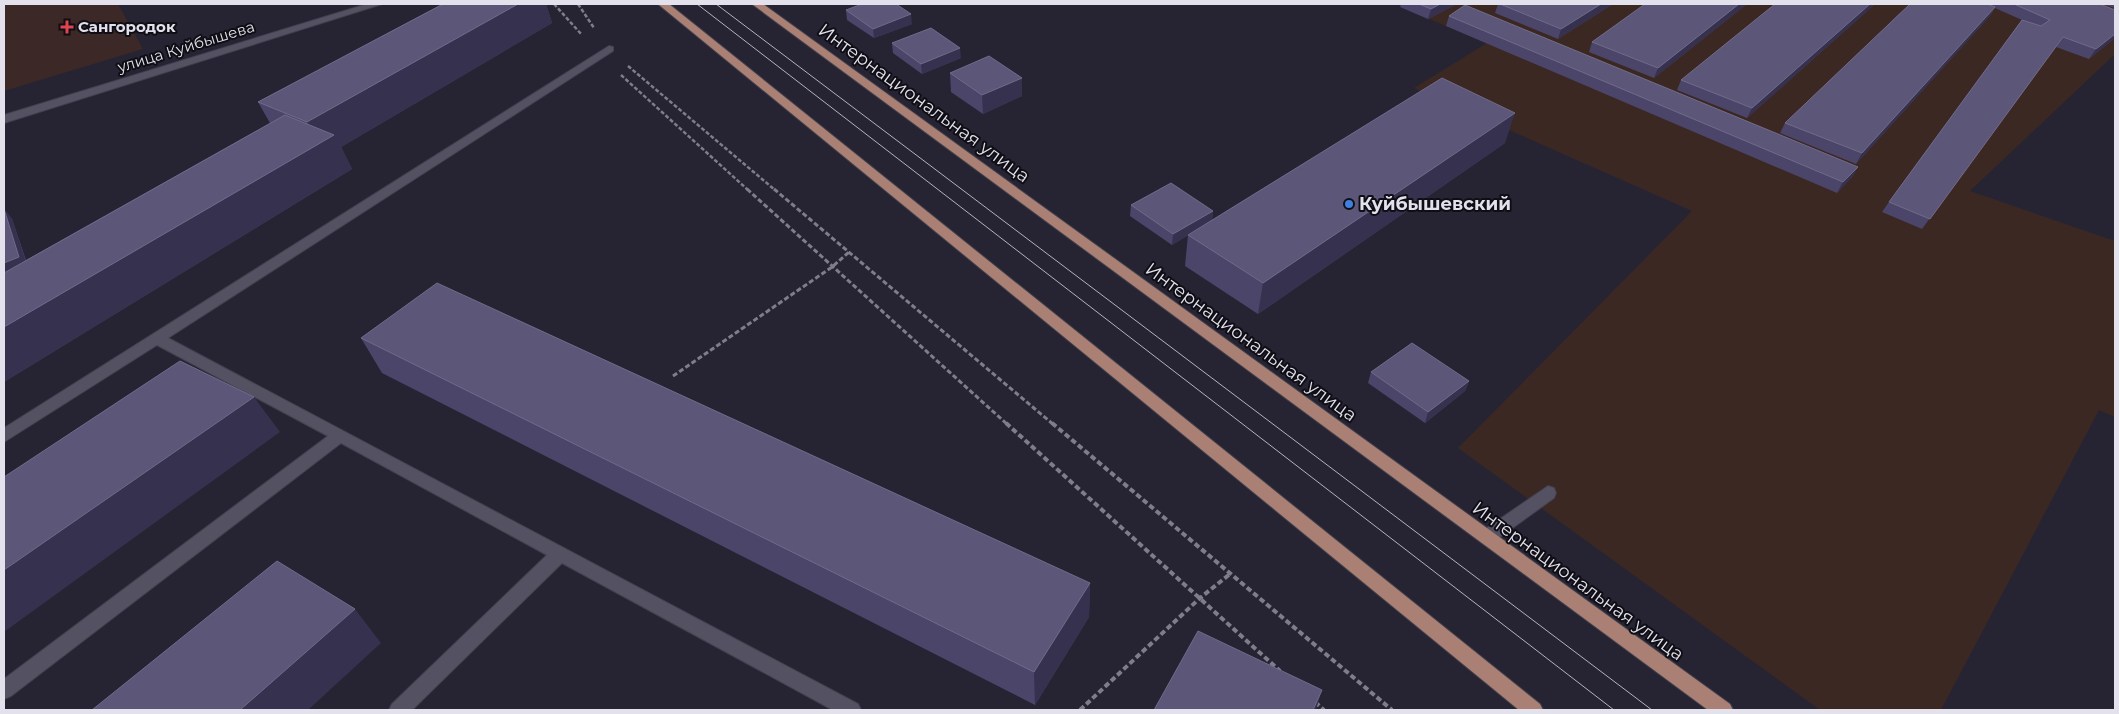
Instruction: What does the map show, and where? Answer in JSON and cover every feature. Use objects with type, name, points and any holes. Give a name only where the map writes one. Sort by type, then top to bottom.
[{"type":"main road","points":[[663,4],[1533,710]]},
{"type":"main road","name":"Интернациональная улица","points":[[757,4],[1723,710]]},
{"type":"street","name":"улица Куйбышева","points":[[4,119],[377,4]]},
{"type":"street","points":[[4,436],[604,52]]},
{"type":"street","points":[[156,338],[341,435],[559,555],[851,710]]},
{"type":"street","points":[[4,690],[341,435]]},
{"type":"street","points":[[1487,537],[1548,493]]},
{"type":"street","points":[[399,710],[559,555]]},
{"type":"path","points":[[554,4],[832,266],[1287,677]]},
{"type":"path","points":[[578,4],[604,52],[849,252],[1392,710]]},
{"type":"path","points":[[673,376],[832,266],[849,252]]},
{"type":"path","points":[[1080,710],[1200,598],[1230,574]]},
{"type":"path","points":[[1309,697],[1324,710]]},
{"type":"shaded area","name":"Сангородок","points":[[4,4],[118,4],[143,49],[4,91]]},
{"type":"shaded area","points":[[1406,4],[2115,4],[2115,54],[1970,191],[2115,241],[2115,417],[2099,410],[1941,710],[1820,710],[1458,448],[1692,211],[1414,88],[1487,43],[1400,7]]},
{"type":"building","points":[[443,4],[518,4],[307,122],[258,102]]},
{"type":"building","points":[[862,4],[896,4],[911,14],[873,29],[846,10]]},
{"type":"building","points":[[1419,4],[1440,4],[1431,9]]},
{"type":"building","points":[[1500,4],[1601,4],[1561,29]]},
{"type":"building","points":[[1645,4],[1739,4],[1658,68],[1592,42]]},
{"type":"building","points":[[1775,4],[1870,4],[1752,108],[1681,80]]},
{"type":"building","points":[[1910,4],[1987,4],[1995,7],[1862,153],[1785,123]]},
{"type":"building","points":[[2014,4],[2100,4],[2115,10],[2115,34],[2096,49],[2063,37],[1930,219],[1889,202],[2022,20],[2041,26],[2050,20]]},
{"type":"building","points":[[1465,5],[1858,167],[1843,182],[1449,16]]},
{"type":"building","points":[[931,28],[960,48],[921,64],[892,43]]},
{"type":"building","points":[[989,56],[1022,78],[982,95],[950,73]]},
{"type":"building","name":"Куйбышевский","points":[[1442,78],[1515,113],[1263,283],[1188,235]]},
{"type":"building","points":[[285,115],[334,135],[4,327],[4,273]]},
{"type":"building","points":[[1171,183],[1213,211],[1173,234],[1131,205]]},
{"type":"building","points":[[4,209],[19,257],[4,263]]},
{"type":"building","points":[[437,283],[1090,583],[1034,672],[361,338]]},
{"type":"building","points":[[1412,343],[1469,381],[1428,412],[1371,372]]},
{"type":"building","points":[[180,361],[254,397],[4,570],[4,477]]},
{"type":"building","points":[[277,561],[355,609],[240,710],[92,710]]},
{"type":"building","points":[[1198,631],[1322,690],[1313,710],[1154,710]]},
{"type":"tram line","points":[[697,4],[1614,710]]},
{"type":"tram line","points":[[716,4],[1652,710]]},
{"type":"place","name":"Сангородок","points":[[67,27]]},
{"type":"place","name":"Куйбышевский","points":[[1349,204]]}]
